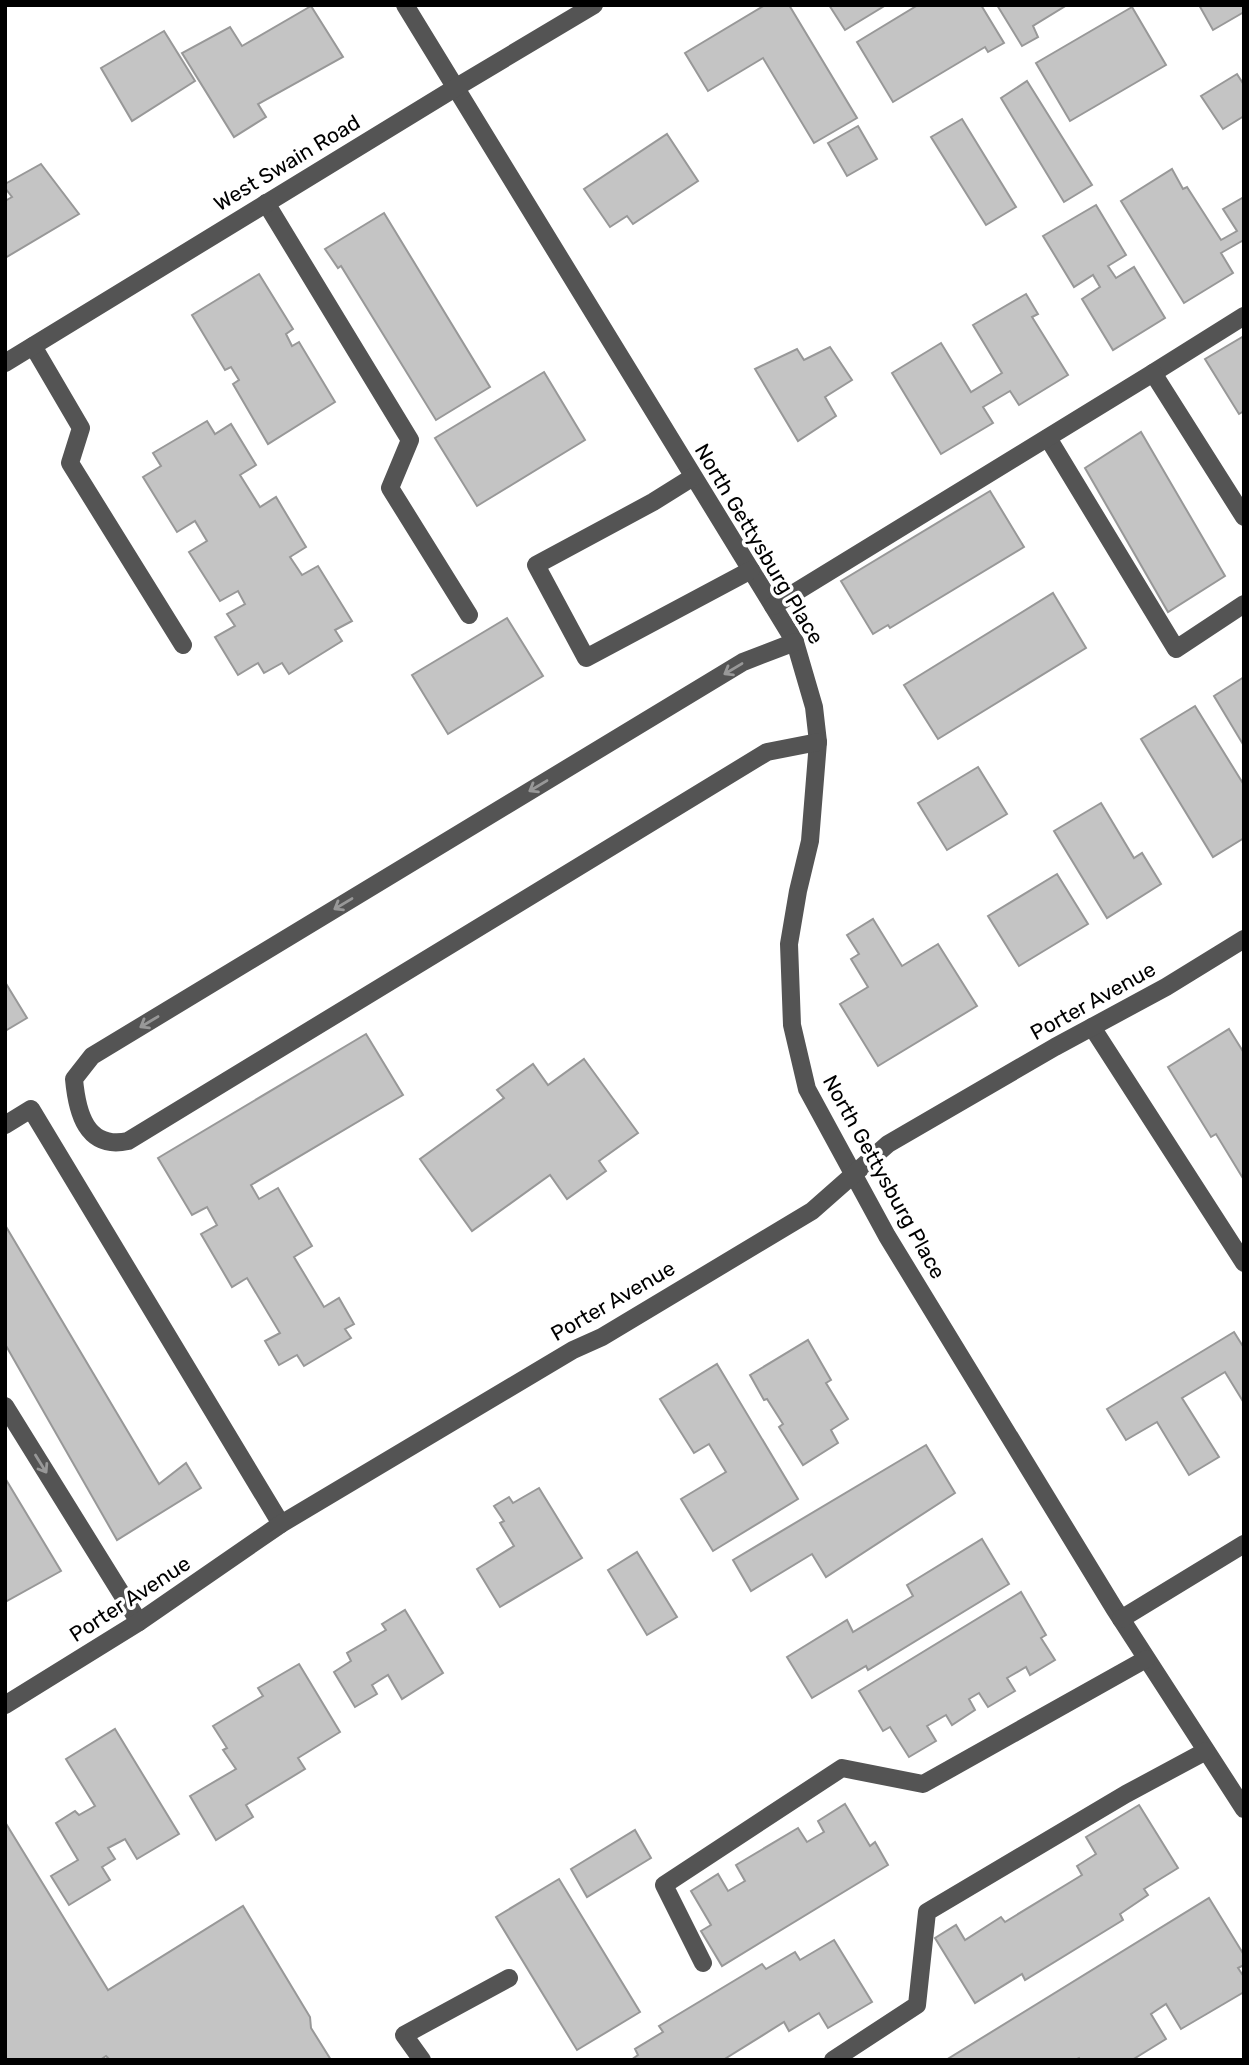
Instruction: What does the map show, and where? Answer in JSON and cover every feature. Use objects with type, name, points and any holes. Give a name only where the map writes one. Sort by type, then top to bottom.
[{"type":"street","name":"North Gettysburg Place","points":[[405,5],[795,642],[814,707],[818,742],[810,841],[789,944],[792,1025],[807,1089],[894,1247],[1121,1619],[1244,1809]]},
{"type":"street","name":"West Swain Road","points":[[5,363],[594,5]]},
{"type":"street","points":[[266,203],[411,440],[390,488],[469,615]]},
{"type":"street","points":[[773,606],[1244,316]]},
{"type":"street","points":[[33,346],[81,428],[70,463],[183,645]]},
{"type":"street","points":[[1153,373],[1244,517]]},
{"type":"street","points":[[1048,438],[1176,649],[1244,604]]},
{"type":"street","points":[[694,477],[536,565],[586,658],[751,570]]},
{"type":"street","points":[[795,642],[743,662],[92,1056],[75,1079],[76,1106],[90,1131],[102,1142],[114,1144],[128,1141],[767,752],[818,742]]},
{"type":"street","name":"Porter Avenue","points":[[5,1705],[139,1622],[281,1524],[812,1211],[888,1143],[1166,987],[1244,939]]},
{"type":"street","points":[[1091,1027],[1244,1264]]},
{"type":"street","points":[[5,1125],[31,1109],[281,1524]]},
{"type":"street","points":[[5,1406],[139,1622]]},
{"type":"street","points":[[1121,1619],[1244,1545]]},
{"type":"street","points":[[703,1963],[664,1885],[842,1768],[923,1784],[1146,1659]]},
{"type":"street","points":[[833,2060],[917,2005],[926,1912],[1126,1794],[1206,1751]]},
{"type":"street","points":[[422,2060],[404,2035],[509,1978]]},
{"type":"building","points":[[765,5],[789,5],[857,118],[814,143],[763,58],[708,91],[685,53]]},
{"type":"building","points":[[829,5],[886,5],[845,30]]},
{"type":"building","points":[[918,5],[981,5],[1004,43],[988,52],[985,47],[893,102],[857,42]]},
{"type":"building","points":[[997,5],[1067,5],[1033,26],[1038,37],[1022,46]]},
{"type":"building","points":[[1199,5],[1244,5],[1244,12],[1213,30]]},
{"type":"building","points":[[311,6],[343,57],[258,104],[266,117],[234,137],[182,53],[230,27],[242,46]]},
{"type":"building","points":[[1132,7],[1166,65],[1070,121],[1036,63]]},
{"type":"building","points":[[164,31],[195,81],[132,121],[101,68]]},
{"type":"building","points":[[1237,74],[1244,85],[1244,116],[1223,129],[1201,96]]},
{"type":"building","points":[[1027,81],[1092,185],[1064,202],[1001,98]]},
{"type":"building","points":[[962,119],[1016,207],[986,225],[931,137]]},
{"type":"building","points":[[858,126],[877,159],[847,176],[828,143]]},
{"type":"building","points":[[667,134],[698,181],[633,224],[627,216],[610,227],[584,189]]},
{"type":"building","points":[[41,164],[79,214],[5,258],[5,201],[12,197],[5,184]]},
{"type":"building","points":[[1172,169],[1183,189],[1187,187],[1221,240],[1237,231],[1223,209],[1244,197],[1244,244],[1242,241],[1221,253],[1233,273],[1184,303],[1121,201]]},
{"type":"building","points":[[1096,205],[1126,255],[1108,266],[1116,278],[1134,267],[1165,318],[1113,350],[1082,299],[1100,287],[1093,275],[1074,287],[1043,236]]},
{"type":"building","points":[[384,213],[490,387],[436,420],[341,266],[338,268],[325,249]]},
{"type":"building","points":[[259,274],[293,329],[286,334],[292,346],[299,342],[335,402],[268,444],[233,384],[239,380],[231,367],[225,370],[192,315]]},
{"type":"building","points":[[1026,294],[1038,314],[1032,317],[1068,375],[1019,405],[1010,391],[983,407],[993,423],[941,454],[892,373],[941,343],[971,392],[1002,373],[973,325]]},
{"type":"building","points":[[1244,336],[1244,411],[1239,414],[1205,359]]},
{"type":"building","points":[[830,347],[852,380],[825,397],[836,416],[798,441],[755,369],[797,349],[804,360]]},
{"type":"building","points":[[544,372],[585,440],[477,506],[435,438]]},
{"type":"building","points":[[207,421],[215,434],[231,424],[256,465],[240,475],[260,507],[276,497],[306,547],[290,557],[302,575],[318,566],[352,621],[335,630],[342,641],[289,674],[282,663],[264,673],[258,663],[238,675],[215,637],[235,626],[227,614],[245,604],[238,591],[220,601],[189,552],[207,541],[195,521],[177,532],[143,477],[161,466],[153,453]]},
{"type":"building","points":[[1141,432],[1225,576],[1168,612],[1085,468]]},
{"type":"building","points":[[990,491],[1024,547],[890,628],[888,625],[873,634],[841,581]]},
{"type":"building","points":[[1053,593],[1086,648],[938,739],[904,685]]},
{"type":"building","points":[[507,618],[543,676],[448,734],[412,675]]},
{"type":"building","points":[[1244,677],[1244,746],[1214,696]]},
{"type":"building","points":[[1195,706],[1244,785],[1244,838],[1213,857],[1141,739]]},
{"type":"building","points":[[978,767],[1007,814],[947,850],[918,803]]},
{"type":"building","points":[[1101,803],[1134,858],[1142,853],[1161,884],[1107,918],[1054,831]]},
{"type":"building","points":[[1057,874],[1088,924],[1019,966],[988,916]]},
{"type":"building","points":[[873,919],[902,966],[938,944],[977,1006],[878,1066],[840,1004],[868,987],[851,959],[859,954],[847,935]]},
{"type":"building","points":[[5,982],[27,1018],[5,1031]]},
{"type":"building","points":[[1229,1029],[1244,1053],[1244,1180],[1216,1134],[1211,1137],[1168,1067]]},
{"type":"building","points":[[366,1034],[403,1095],[251,1185],[259,1199],[278,1188],[312,1246],[294,1257],[324,1307],[339,1298],[354,1324],[345,1329],[351,1338],[304,1366],[297,1355],[279,1365],[265,1341],[280,1333],[247,1278],[232,1287],[201,1234],[217,1225],[207,1207],[192,1215],[158,1158]]},
{"type":"building","points":[[584,1059],[638,1133],[599,1161],[606,1171],[567,1199],[550,1175],[472,1231],[420,1159],[504,1098],[497,1090],[533,1064],[548,1085]]},
{"type":"building","points":[[5,1225],[159,1484],[186,1463],[201,1488],[117,1540],[5,1344]]},
{"type":"building","points":[[1234,1332],[1244,1348],[1244,1403],[1225,1372],[1182,1398],[1219,1457],[1189,1475],[1157,1422],[1126,1440],[1107,1409]]},
{"type":"building","points":[[808,1340],[831,1380],[826,1383],[848,1419],[831,1430],[838,1443],[803,1465],[779,1427],[783,1424],[767,1399],[764,1400],[750,1375]]},
{"type":"building","points":[[717,1364],[798,1499],[713,1551],[681,1499],[726,1472],[709,1444],[694,1453],[660,1399]]},
{"type":"building","points":[[926,1445],[955,1493],[826,1577],[812,1554],[751,1591],[733,1560]]},
{"type":"building","points":[[5,1478],[61,1571],[5,1602]]},
{"type":"building","points":[[539,1488],[582,1558],[500,1607],[477,1569],[514,1546],[500,1523],[504,1521],[494,1506],[509,1497],[513,1503]]},
{"type":"building","points":[[982,1539],[1009,1584],[868,1670],[866,1666],[812,1698],[787,1657],[847,1620],[853,1632],[913,1596],[907,1585]]},
{"type":"building","points":[[637,1552],[677,1617],[647,1635],[608,1570]]},
{"type":"building","points":[[1021,1592],[1046,1635],[1041,1638],[1055,1660],[1030,1675],[1026,1667],[1007,1678],[1015,1691],[988,1707],[979,1693],[969,1699],[975,1710],[952,1725],[946,1715],[927,1726],[936,1741],[909,1757],[890,1727],[883,1731],[859,1691]]},
{"type":"building","points":[[405,1610],[443,1673],[402,1699],[388,1675],[372,1685],[377,1694],[355,1707],[334,1672],[351,1661],[347,1653],[386,1630],[382,1624]]},
{"type":"building","points":[[299,1664],[340,1732],[298,1758],[305,1769],[246,1805],[253,1817],[216,1840],[190,1796],[236,1769],[223,1750],[227,1748],[213,1726],[263,1696],[258,1688]]},
{"type":"building","points":[[115,1729],[179,1834],[137,1859],[125,1839],[108,1848],[115,1859],[102,1867],[110,1880],[69,1905],[51,1876],[78,1860],[56,1823],[75,1811],[79,1815],[95,1806],[66,1759]]},
{"type":"building","points":[[845,1804],[870,1846],[875,1842],[888,1865],[722,1966],[701,1931],[711,1925],[691,1891],[718,1874],[728,1891],[745,1881],[736,1865],[798,1828],[807,1842],[824,1832],[818,1821]]},
{"type":"building","points":[[1139,1805],[1178,1868],[1144,1889],[1148,1895],[1120,1914],[1123,1920],[1025,1980],[1022,1974],[975,2003],[935,1938],[956,1925],[965,1940],[1001,1917],[1005,1922],[1082,1875],[1077,1866],[1096,1854],[1086,1837]]},
{"type":"building","points":[[5,1822],[108,1990],[243,1906],[310,2017],[311,2028],[331,2060],[110,2060],[106,2056],[100,2060],[5,2060]]},
{"type":"building","points":[[635,1830],[651,1858],[587,1897],[571,1869]]},
{"type":"building","points":[[559,1879],[640,2012],[577,2050],[496,1917]]},
{"type":"building","points":[[1209,1898],[1244,1955],[1244,1965],[1238,1968],[1244,1977],[1244,1992],[1181,2029],[1166,2004],[1151,2014],[1166,2039],[1132,2060],[946,2060]]},
{"type":"building","points":[[834,1940],[872,2002],[828,2028],[819,2013],[789,2031],[784,2022],[723,2060],[631,2060],[638,2055],[635,2049],[663,2032],[659,2026],[762,1964],[766,1969],[795,1952],[800,1960]]}]
